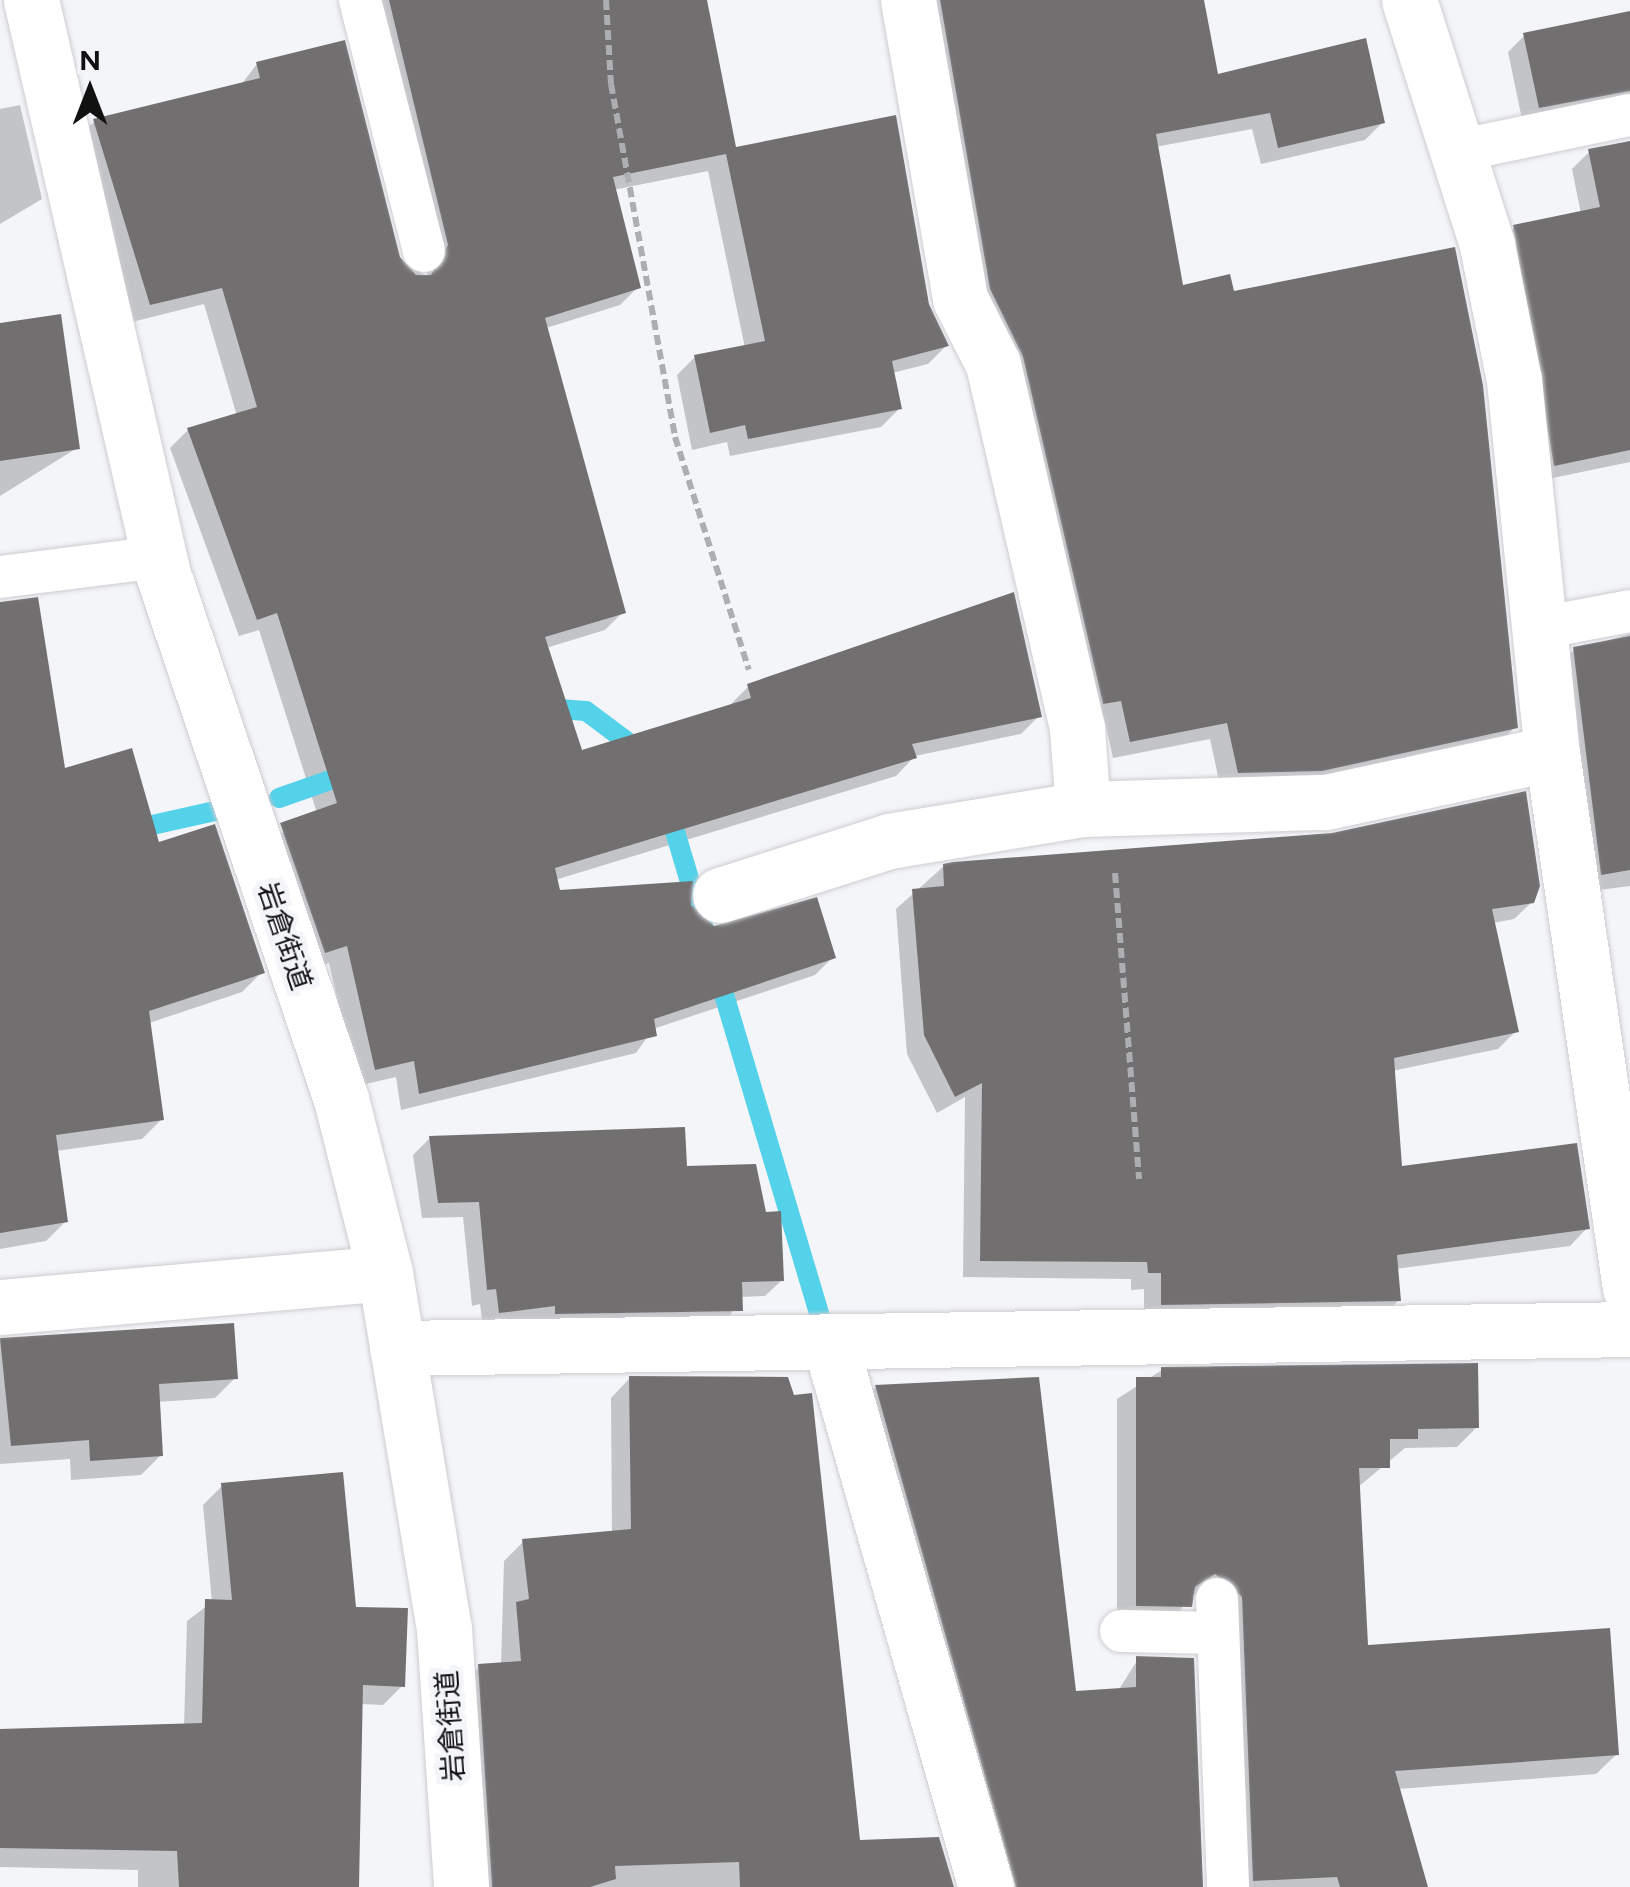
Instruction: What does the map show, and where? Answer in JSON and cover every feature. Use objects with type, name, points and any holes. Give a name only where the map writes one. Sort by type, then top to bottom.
[{"type":"street","name":"岩倉街道","points":[[31,0],[158,557],[340,1099],[385,1273],[444,1629],[461,1887]]},
{"type":"street","points":[[908,0],[960,299],[993,364],[1077,729],[1083,810]]},
{"type":"street","points":[[1409,0],[1457,152],[1514,380],[1552,753],[1630,1288]]},
{"type":"street","points":[[720,895],[890,841],[1083,810],[1326,802],[1552,753]]},
{"type":"street","points":[[0,1307],[385,1273]]},
{"type":"street","points":[[398,1348],[831,1346],[1630,1329]]},
{"type":"street","points":[[831,1346],[986,1887]]},
{"type":"lane","points":[[360,0],[424,252]]},
{"type":"lane","points":[[1457,152],[1630,116]]},
{"type":"lane","points":[[0,577],[158,557]]},
{"type":"lane","points":[[1540,628],[1630,611]]},
{"type":"lane","points":[[1121,1631],[1217,1616],[1228,1887]]},
{"type":"path","points":[[606,0],[611,84],[675,437],[749,670]]},
{"type":"path","points":[[1083,810],[1118,876],[1139,1179]]},
{"type":"building","points":[[389,0],[707,0],[736,147],[896,115],[929,304],[949,346],[892,361],[902,409],[748,439],[745,425],[710,433],[694,355],[765,341],[726,154],[613,177],[641,288],[545,318],[626,613],[545,637],[582,750],[751,698],[747,684],[1014,592],[1042,717],[912,744],[917,758],[555,868],[560,890],[693,881],[691,905],[714,926],[817,897],[836,958],[654,1019],[657,1036],[419,1094],[414,1061],[375,1070],[347,946],[325,953],[280,823],[337,803],[277,613],[257,620],[187,428],[257,407],[222,288],[150,305],[93,119],[260,78],[256,62],[345,40],[400,257],[416,275],[431,275],[448,245]]},
{"type":"building","points":[[940,0],[1204,0],[1218,74],[1366,38],[1385,123],[1278,148],[1270,113],[1156,134],[1183,285],[1230,274],[1234,291],[1455,247],[1483,385],[1518,728],[1322,771],[1238,773],[1227,723],[1130,742],[1121,701],[1103,704],[1023,357],[990,289]]},
{"type":"building","points":[[1630,11],[1630,91],[1539,108],[1523,33]]},
{"type":"building","points":[[1630,141],[1630,450],[1554,466],[1513,225],[1600,207],[1588,149]]},
{"type":"building","points":[[61,314],[80,449],[0,461],[0,323]]},
{"type":"building","points":[[38,597],[65,768],[132,748],[159,842],[215,824],[265,973],[149,1011],[164,1120],[56,1135],[68,1222],[0,1233],[0,602]]},
{"type":"building","points":[[1630,636],[1630,870],[1601,875],[1573,647]]},
{"type":"building","points":[[1526,791],[1540,886],[1534,903],[1492,909],[1519,1032],[1394,1058],[1402,1166],[1577,1143],[1590,1229],[1397,1255],[1401,1301],[1161,1305],[1161,1273],[1148,1273],[1147,1262],[980,1261],[982,1083],[955,1097],[924,1035],[912,889],[944,886],[943,864],[953,862],[1332,833]]},
{"type":"building","points":[[685,1127],[687,1166],[756,1164],[766,1212],[781,1211],[784,1281],[742,1282],[743,1311],[555,1314],[555,1306],[499,1313],[496,1289],[487,1290],[479,1202],[438,1203],[429,1136]]},
{"type":"building","points":[[234,1323],[238,1379],[159,1384],[163,1456],[90,1461],[89,1440],[11,1446],[0,1338]]},
{"type":"building","points":[[1478,1363],[1479,1428],[1418,1429],[1418,1439],[1390,1439],[1390,1468],[1359,1468],[1368,1645],[1610,1628],[1619,1755],[1395,1771],[1428,1887],[1340,1887],[1337,1877],[1253,1881],[1242,1597],[1215,1574],[1195,1587],[1192,1607],[1136,1606],[1136,1377],[1161,1377],[1161,1367]]},
{"type":"building","points":[[629,1376],[788,1377],[794,1395],[812,1393],[860,1840],[939,1837],[954,1887],[740,1887],[739,1862],[615,1866],[616,1879],[590,1887],[492,1887],[478,1664],[521,1661],[516,1602],[529,1599],[522,1539],[631,1529]]},
{"type":"building","points":[[1039,1377],[1076,1691],[1136,1687],[1136,1656],[1194,1658],[1203,1887],[1016,1887],[875,1385]]},
{"type":"building","points":[[343,1472],[356,1607],[408,1608],[405,1687],[363,1685],[359,1887],[179,1887],[177,1851],[0,1848],[0,1729],[202,1723],[205,1599],[232,1600],[221,1483]]},
{"type":"waterway","points":[[545,708],[586,711],[645,755]]},
{"type":"waterway","points":[[279,798],[353,772]]},
{"type":"waterway","points":[[668,808],[707,939]]},
{"type":"waterway","points":[[130,830],[215,811]]},
{"type":"waterway","points":[[717,971],[821,1320]]}]
